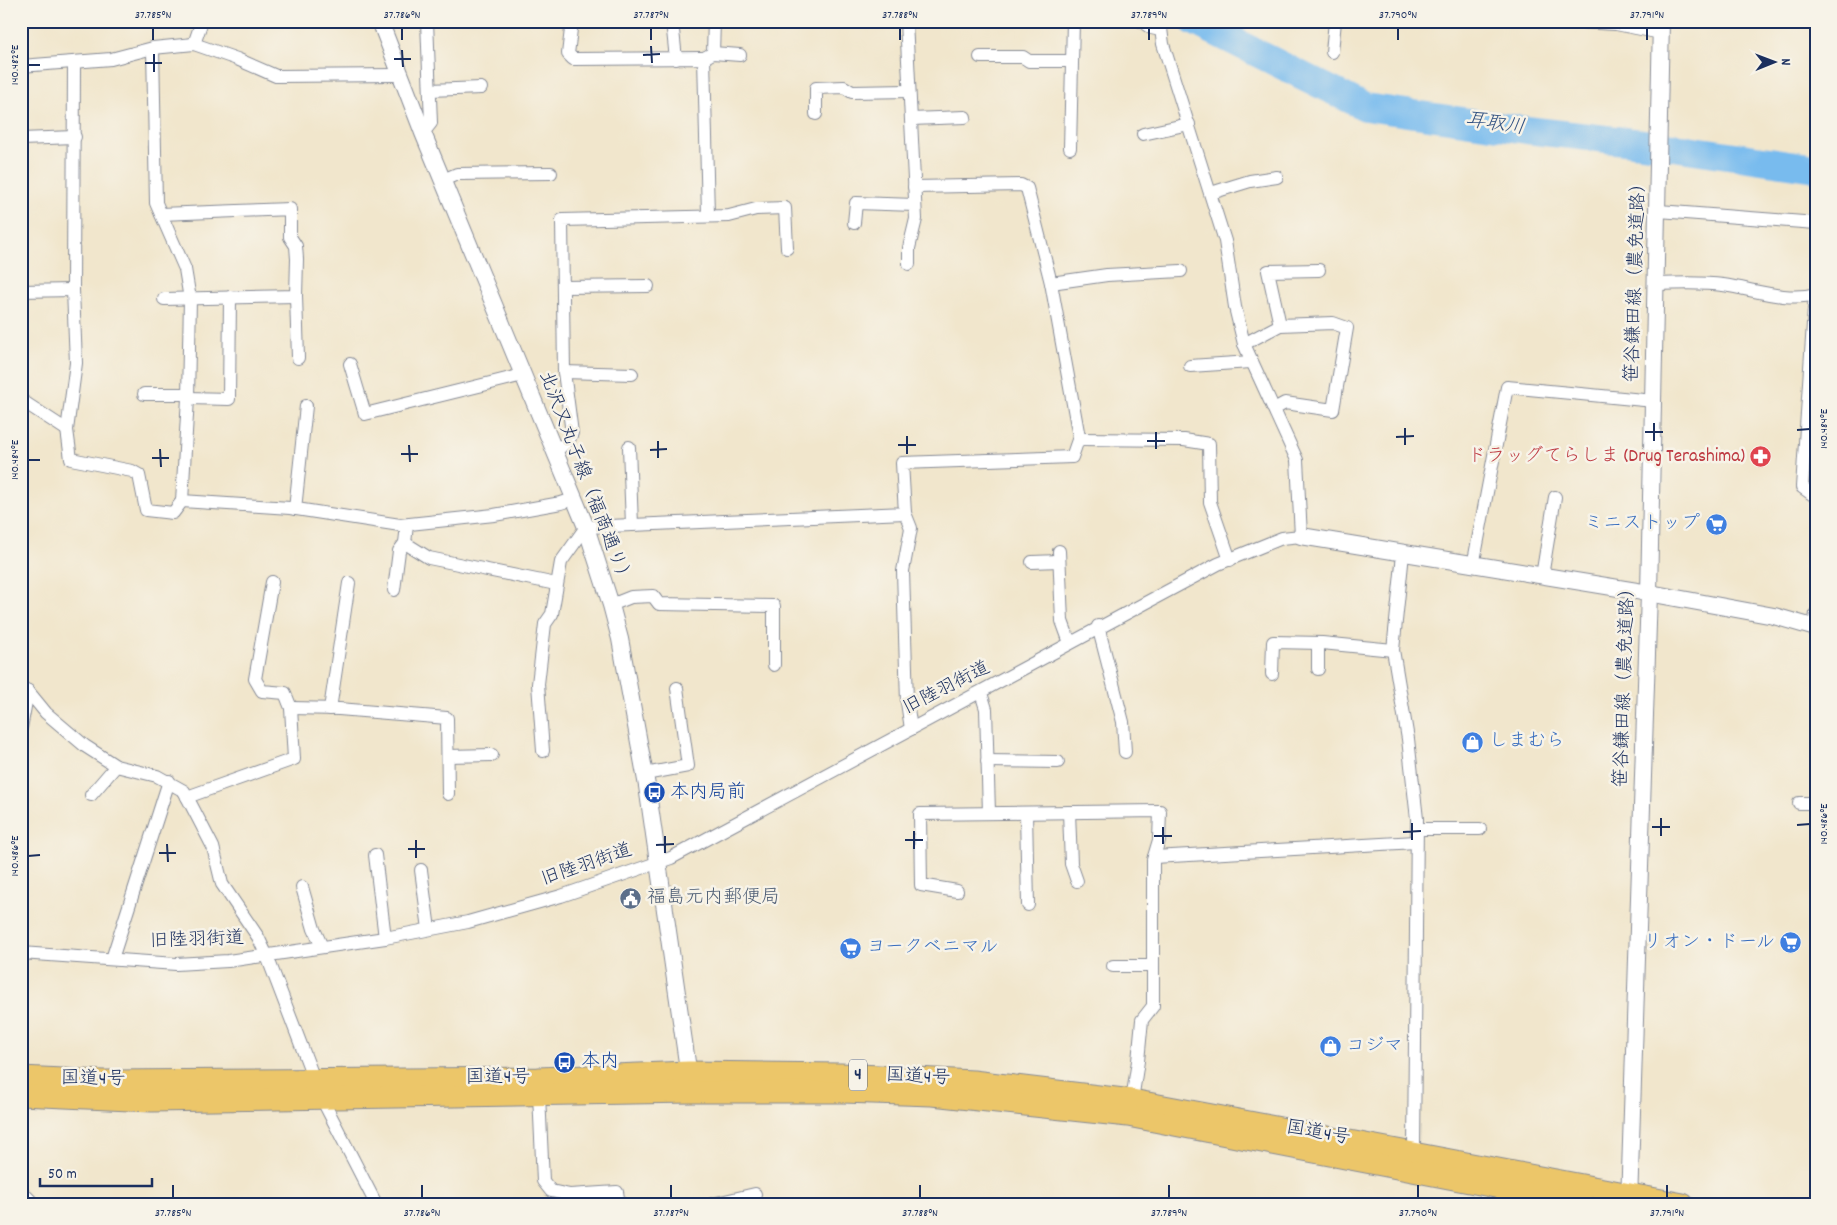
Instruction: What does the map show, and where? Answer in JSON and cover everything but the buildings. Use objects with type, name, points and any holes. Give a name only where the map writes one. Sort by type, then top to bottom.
[{"type":"highway","name":"国道4号","points":[[21,1095],[152,1101],[322,1099],[539,1095],[690,1082],[840,1074],[973,1080],[1132,1100],[1414,1152],[1629,1198],[1683,1204]]},
{"type":"highway","name":"国道4号","points":[[21,1076],[104,1081],[538,1078],[690,1082],[843,1092],[932,1095],[1128,1116],[1584,1204]]},
{"type":"street","points":[[194,44],[202,21]]},
{"type":"street","name":"北沢又丸子線（福商通り）","points":[[380,21],[422,133],[586,527],[611,605],[620,639],[645,774],[690,1082]]},
{"type":"street","points":[[422,133],[431,123],[428,21]]},
{"type":"street","points":[[572,21],[568,54],[573,59],[676,59],[740,55]]},
{"type":"street","points":[[672,21],[676,59]]},
{"type":"street","points":[[708,215],[708,56],[714,21]]},
{"type":"street","points":[[906,21],[916,219],[909,248],[909,264]]},
{"type":"street","points":[[1070,148],[1073,21]]},
{"type":"street","points":[[1141,21],[1151,28],[1161,26],[1163,44],[1225,241],[1244,344],[1297,460],[1301,536],[1473,566],[1649,593],[1815,623]]},
{"type":"street","points":[[1332,52],[1335,21]]},
{"type":"street","points":[[1562,21],[1661,27]]},
{"type":"street","name":"笹谷鎌田線（農免道路）","points":[[1629,1198],[1649,593],[1659,211],[1661,27]]},
{"type":"street","points":[[21,66],[111,59],[153,48],[194,44],[238,59],[276,76],[399,75]]},
{"type":"street","points":[[74,62],[73,290],[76,363],[67,430],[71,460],[132,471],[140,475],[146,510],[173,513],[182,501],[188,396],[190,299],[185,269],[156,203],[153,48]]},
{"type":"street","points":[[980,57],[1023,56],[1029,61],[1072,61]]},
{"type":"street","points":[[816,114],[816,88],[844,87],[852,92],[909,90]]},
{"type":"street","points":[[430,90],[481,88]]},
{"type":"street","points":[[911,119],[965,117]]},
{"type":"street","points":[[1143,134],[1189,124]]},
{"type":"street","points":[[21,140],[75,137]]},
{"type":"street","points":[[443,180],[457,174],[551,173]]},
{"type":"street","points":[[1211,193],[1250,181],[1278,177]]},
{"type":"street","points":[[911,729],[907,702],[904,571],[911,528],[905,513],[902,462],[1072,457],[1078,439],[1051,283],[1028,188],[1021,185],[914,188]]},
{"type":"street","points":[[854,223],[856,203],[915,205]]},
{"type":"street","points":[[555,452],[569,440],[572,433],[564,372],[562,220],[708,215],[730,216],[756,209],[785,208],[787,248]]},
{"type":"street","points":[[160,214],[290,209],[290,237],[296,246],[297,259],[298,358]]},
{"type":"street","points":[[1659,211],[1816,224]]},
{"type":"street","points":[[1051,283],[1107,275],[1180,270]]},
{"type":"street","points":[[1280,325],[1268,271],[1319,270]]},
{"type":"street","points":[[1657,284],[1690,282],[1725,285],[1768,294],[1815,294],[1802,487],[1816,497]]},
{"type":"street","points":[[563,287],[648,286]]},
{"type":"street","points":[[21,291],[73,290]]},
{"type":"street","points":[[164,299],[296,296]]},
{"type":"street","points":[[144,394],[229,399],[230,297]]},
{"type":"street","points":[[1244,344],[1280,325],[1333,323],[1347,328],[1333,410],[1285,403],[1274,409]]},
{"type":"street","points":[[1190,366],[1251,362]]},
{"type":"street","points":[[350,364],[366,414],[523,376]]},
{"type":"street","points":[[564,372],[632,374]]},
{"type":"street","points":[[1473,566],[1507,387],[1654,401]]},
{"type":"street","points":[[21,400],[67,430]]},
{"type":"street","points":[[295,509],[306,406]]},
{"type":"street","points":[[1078,439],[1184,440],[1210,444],[1210,502],[1230,560]]},
{"type":"street","points":[[629,447],[632,525]]},
{"type":"street","points":[[1542,576],[1555,497]]},
{"type":"street","points":[[182,501],[295,509],[407,524],[494,515],[574,499]]},
{"type":"street","points":[[543,750],[538,684],[545,624],[552,614],[561,562],[586,527],[905,513]]},
{"type":"street","points":[[394,590],[399,551],[405,543],[407,524]]},
{"type":"street","name":"旧陸羽街道","points":[[21,953],[176,964],[267,956],[385,938],[468,922],[561,896],[671,858],[981,692],[1098,626],[1230,560],[1282,538],[1301,536]]},
{"type":"street","points":[[405,543],[429,558],[556,584]]},
{"type":"street","points":[[1403,554],[1393,650],[1408,739],[1417,829],[1414,1152]]},
{"type":"street","points":[[1032,562],[1059,556],[1062,621],[1070,643]]},
{"type":"street","points":[[187,798],[294,759],[291,708],[285,693],[262,691],[255,680],[272,582]]},
{"type":"street","points":[[330,709],[349,583]]},
{"type":"street","points":[[611,605],[631,598],[653,596],[659,604],[774,606],[774,665]]},
{"type":"street","points":[[1098,626],[1123,722],[1125,752]]},
{"type":"street","points":[[1272,674],[1273,642],[1318,643],[1393,650]]},
{"type":"street","points":[[1318,643],[1318,669]]},
{"type":"street","points":[[645,774],[688,766],[677,688]]},
{"type":"street","points":[[21,728],[25,689]]},
{"type":"street","points":[[25,689],[46,713],[85,746],[116,766],[142,771],[169,781],[184,791],[213,847],[222,884],[258,936],[314,1079]]},
{"type":"street","points":[[981,692],[986,709],[989,813]]},
{"type":"street","points":[[291,708],[447,718],[448,794]]},
{"type":"street","points":[[448,756],[492,755]]},
{"type":"street","points":[[987,761],[1058,762]]},
{"type":"street","points":[[91,795],[116,766]]},
{"type":"street","points":[[112,959],[169,781]]},
{"type":"street","points":[[1799,803],[1816,803]]},
{"type":"street","points":[[957,891],[921,885],[920,814],[1160,811],[1159,840],[1154,857],[1153,1006],[1142,1020],[1132,1100]]},
{"type":"street","points":[[1069,812],[1071,864],[1077,881]]},
{"type":"street","points":[[1026,813],[1028,905]]},
{"type":"street","points":[[1417,829],[1480,829]]},
{"type":"street","points":[[1154,857],[1416,842]]},
{"type":"street","points":[[375,855],[385,938]]},
{"type":"street","points":[[422,870],[429,929]]},
{"type":"street","points":[[302,886],[314,929],[322,947]]},
{"type":"street","points":[[1112,966],[1153,966]]},
{"type":"street","points":[[539,1095],[543,1182],[551,1191],[570,1195],[616,1192],[619,1204]]},
{"type":"street","points":[[322,1099],[376,1204]]},
{"type":"street","points":[[712,1204],[755,1194]]},
{"type":"street","points":[[21,1196],[25,1196],[34,1204]]},
{"type":"waterway","name":"耳取川","points":[[1193,21],[1365,107],[1526,130],[1660,145],[1816,168]]},
{"type":"waterway","points":[[1232,39],[1250,21]]},
{"type":"place","name":"ドラッグてらしま (Drug Terashima)","points":[[1761,457]]},
{"type":"place","name":"ミニストップ","points":[[1716,524]]},
{"type":"place","name":"しまむら","points":[[1473,742]]},
{"type":"place","name":"本内局前","points":[[654,793]]},
{"type":"place","name":"福島元内郵便局","points":[[631,898]]},
{"type":"place","name":"リオン・ドール","points":[[1791,943]]},
{"type":"place","name":"ヨークベニマル","points":[[851,948]]},
{"type":"place","name":"コジマ","points":[[1330,1047]]},
{"type":"place","name":"本内","points":[[565,1062]]}]
